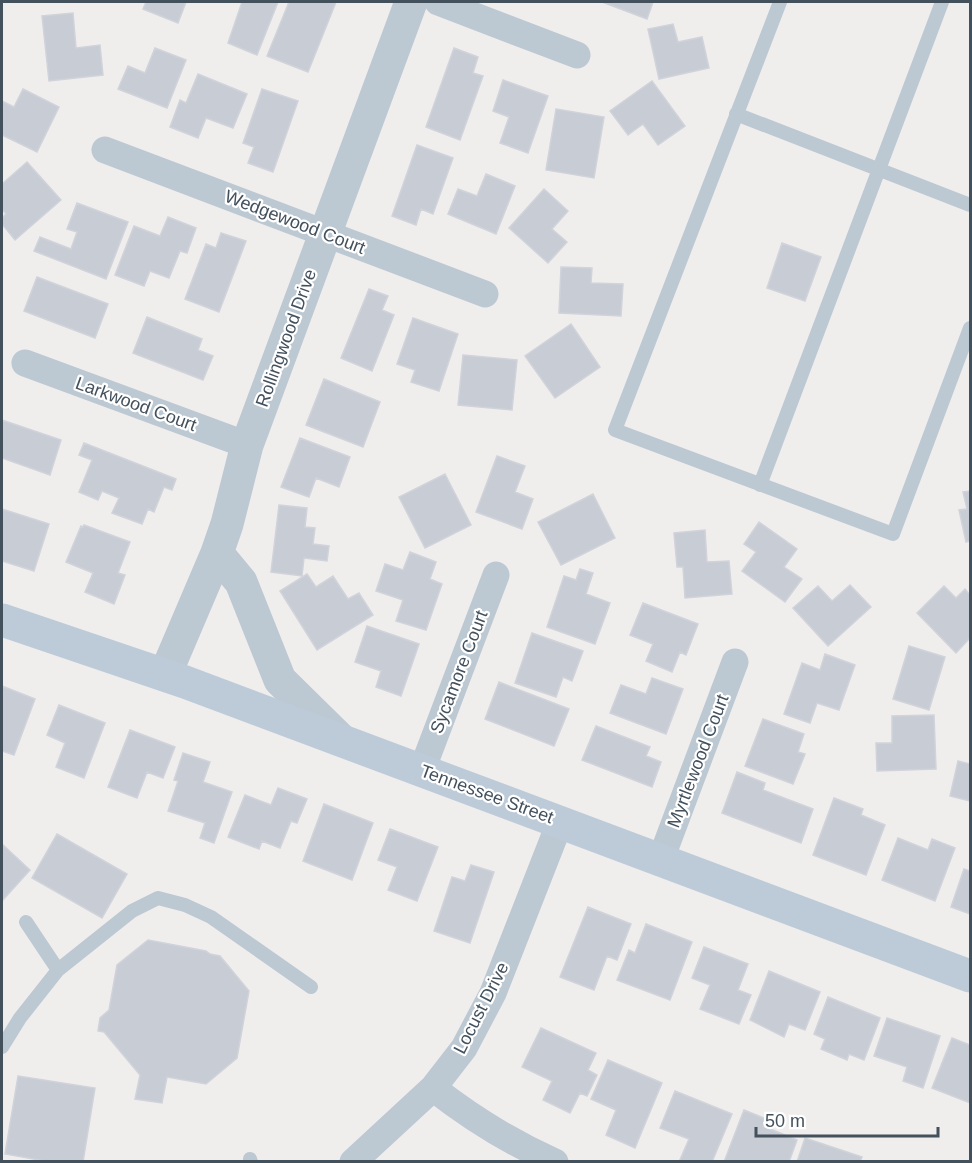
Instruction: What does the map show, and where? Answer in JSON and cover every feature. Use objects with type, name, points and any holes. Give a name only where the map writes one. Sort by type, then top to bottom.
[{"type":"main road","name":"Tennessee Street","points":[[2,620],[165,675],[970,976]]},
{"type":"street","name":"Rollingwood Drive","points":[[165,675],[217,553],[247,445],[411,2]]},
{"type":"street","points":[[438,2],[577,55]]},
{"type":"street","name":"Wedgewood Court","points":[[105,150],[485,294]]},
{"type":"street","name":"Larkwood Court","points":[[25,363],[247,445]]},
{"type":"street","points":[[217,553],[241,582],[280,680],[340,740]]},
{"type":"street","name":"Sycamore Court","points":[[422,770],[496,575]]},
{"type":"street","name":"Myrtlewood Court","points":[[661,859],[735,662]]},
{"type":"street","name":"Locust Drive","points":[[353,1161],[433,1088],[464,1048],[493,993],[560,822]]},
{"type":"street","points":[[433,1088],[462,1111],[537,1154],[555,1161]]},
{"type":"lane","points":[[780,2],[615,430],[893,534],[970,328]]},
{"type":"lane","points":[[760,485],[942,2]]},
{"type":"lane","points":[[736,114],[970,204]]},
{"type":"lane","points":[[2,1047],[20,1018],[58,970],[132,911],[158,897],[185,905],[212,917],[311,987]]},
{"type":"lane","points":[[26,922],[58,970]]},
{"type":"building","points":[[146,2],[186,2],[178,23],[143,9]]},
{"type":"building","points":[[242,2],[278,2],[257,55],[228,43]]},
{"type":"building","points":[[289,2],[336,2],[308,72],[267,56]]},
{"type":"building","points":[[602,2],[653,2],[647,19]]},
{"type":"building","points":[[73,13],[76,48],[100,45],[103,75],[49,81],[42,16]]},
{"type":"building","points":[[673,24],[678,42],[702,37],[709,68],[659,79],[648,29]]},
{"type":"building","points":[[155,48],[186,60],[167,108],[118,89],[128,66],[145,73]]},
{"type":"building","points":[[454,48],[478,57],[473,73],[483,76],[460,140],[426,127]]},
{"type":"building","points":[[198,74],[247,94],[233,128],[206,118],[198,138],[170,127],[180,100],[186,103]]},
{"type":"building","points":[[503,80],[548,96],[528,153],[500,143],[509,117],[493,111]]},
{"type":"building","points":[[652,81],[685,126],[658,145],[643,124],[628,135],[610,111]]},
{"type":"building","points":[[23,89],[59,107],[37,152],[2,135],[2,101],[14,107]]},
{"type":"building","points":[[262,89],[298,101],[273,172],[248,163],[254,147],[243,143]]},
{"type":"building","points":[[556,109],[604,117],[594,178],[546,170]]},
{"type":"building","points":[[417,145],[453,158],[433,214],[421,209],[416,225],[392,216]]},
{"type":"building","points":[[27,162],[61,200],[15,240],[2,224],[2,218],[6,214],[2,209],[2,184]]},
{"type":"building","points":[[486,174],[515,186],[496,234],[448,214],[458,189],[477,196]]},
{"type":"building","points":[[544,189],[568,211],[552,229],[567,242],[548,263],[509,228]]},
{"type":"building","points":[[77,203],[128,222],[106,279],[34,251],[40,237],[71,249],[77,232],[67,229]]},
{"type":"building","points":[[168,217],[196,228],[187,253],[180,251],[169,278],[150,271],[144,286],[115,275],[134,226],[160,236]]},
{"type":"building","points":[[221,233],[246,241],[219,312],[185,299],[206,244],[216,248]]},
{"type":"building","points":[[782,243],[821,257],[805,301],[767,288]]},
{"type":"building","points":[[561,267],[592,268],[591,283],[623,284],[621,316],[559,313]]},
{"type":"building","points":[[37,277],[108,304],[95,338],[24,311]]},
{"type":"building","points":[[369,289],[388,296],[382,310],[394,315],[372,371],[341,358]]},
{"type":"building","points":[[147,317],[202,339],[198,350],[213,356],[203,380],[133,353]]},
{"type":"building","points":[[413,318],[458,334],[439,391],[411,382],[415,370],[397,364]]},
{"type":"building","points":[[571,324],[600,367],[555,398],[525,356]]},
{"type":"building","points":[[463,355],[517,360],[512,410],[458,405]]},
{"type":"building","points":[[324,379],[380,402],[363,447],[306,425]]},
{"type":"building","points":[[2,420],[61,440],[50,475],[2,458]]},
{"type":"building","points":[[300,438],[350,457],[339,487],[316,478],[309,497],[281,487]]},
{"type":"building","points":[[84,443],[176,479],[172,490],[164,487],[154,512],[148,509],[142,524],[112,513],[119,498],[102,491],[98,500],[79,492],[92,460],[79,455]]},
{"type":"building","points":[[497,456],[525,466],[515,492],[533,499],[522,529],[476,512]]},
{"type":"building","points":[[445,474],[471,525],[425,548],[399,497]]},
{"type":"building","points":[[970,491],[970,541],[966,542],[959,510],[967,509],[963,492]]},
{"type":"building","points":[[593,494],[615,538],[561,565],[538,522]]},
{"type":"building","points":[[279,505],[307,508],[305,527],[315,528],[313,544],[329,546],[327,561],[304,558],[302,576],[271,572]]},
{"type":"building","points":[[2,509],[49,524],[34,571],[2,561]]},
{"type":"building","points":[[759,522],[797,549],[784,567],[802,579],[785,602],[742,571],[756,552],[744,544]]},
{"type":"building","points":[[84,525],[130,542],[118,573],[125,575],[114,604],[85,592],[93,573],[66,562],[81,526]]},
{"type":"building","points":[[705,530],[707,562],[729,561],[732,594],[685,598],[683,567],[677,567],[674,533]]},
{"type":"building","points":[[410,552],[436,562],[430,579],[442,584],[426,630],[396,621],[403,600],[376,591],[385,564],[403,570]]},
{"type":"building","points":[[580,569],[593,573],[586,594],[610,603],[595,644],[547,627],[564,576],[576,580]]},
{"type":"building","points":[[307,574],[316,587],[333,576],[348,599],[359,593],[373,615],[317,650],[280,591]]},
{"type":"building","points":[[850,585],[871,607],[828,646],[793,608],[818,586],[832,601]]},
{"type":"building","points":[[944,586],[956,598],[965,589],[970,595],[970,638],[956,653],[917,613]]},
{"type":"building","points":[[643,603],[698,624],[686,655],[680,652],[672,672],[646,661],[653,644],[630,635]]},
{"type":"building","points":[[367,626],[419,644],[401,696],[376,687],[381,671],[355,662]]},
{"type":"building","points":[[532,633],[583,651],[572,681],[563,677],[556,697],[515,683]]},
{"type":"building","points":[[909,646],[945,657],[929,710],[893,699]]},
{"type":"building","points":[[825,654],[855,665],[839,710],[817,703],[810,723],[784,714],[802,663],[820,670]]},
{"type":"building","points":[[652,678],[683,689],[666,734],[610,713],[621,685],[646,694]]},
{"type":"building","points":[[499,682],[569,709],[554,746],[485,719]]},
{"type":"building","points":[[2,686],[35,699],[14,755],[2,751]]},
{"type":"building","points":[[59,705],[105,723],[84,778],[56,767],[65,743],[47,735]]},
{"type":"building","points":[[934,715],[936,769],[877,771],[876,743],[892,743],[892,716]]},
{"type":"building","points":[[763,719],[804,734],[798,752],[805,754],[793,784],[745,766]]},
{"type":"building","points":[[596,726],[650,747],[646,756],[661,762],[652,787],[582,760]]},
{"type":"building","points":[[130,730],[175,747],[163,778],[147,772],[137,798],[108,787]]},
{"type":"building","points":[[183,753],[210,762],[203,782],[232,792],[214,843],[200,838],[205,823],[168,811],[178,781],[174,780]]},
{"type":"building","points":[[958,761],[970,764],[970,801],[950,796]]},
{"type":"building","points":[[737,772],[765,783],[763,790],[813,809],[801,843],[722,813]]},
{"type":"building","points":[[278,788],[307,799],[297,823],[291,821],[280,848],[262,841],[259,849],[228,837],[245,795],[271,805]]},
{"type":"building","points":[[834,798],[863,809],[861,815],[885,825],[866,875],[813,855]]},
{"type":"building","points":[[324,804],[373,823],[352,880],[303,861]]},
{"type":"building","points":[[390,829],[438,847],[417,901],[388,890],[397,867],[378,860]]},
{"type":"building","points":[[57,834],[127,874],[102,918],[32,878]]},
{"type":"building","points":[[898,838],[928,850],[932,839],[955,848],[935,901],[882,880]]},
{"type":"building","points":[[2,844],[30,870],[2,901]]},
{"type":"building","points":[[471,865],[494,872],[470,943],[434,931],[452,877],[465,881]]},
{"type":"building","points":[[964,869],[970,871],[970,914],[951,907]]},
{"type":"building","points":[[588,907],[631,924],[617,960],[607,956],[594,990],[560,977]]},
{"type":"building","points":[[646,924],[692,942],[670,1000],[617,980],[629,950],[635,953]]},
{"type":"building","points":[[148,940],[206,951],[220,956],[249,991],[237,1058],[206,1084],[167,1077],[162,1103],[135,1099],[140,1075],[104,1032],[98,1031],[100,1018],[109,1010],[117,965]]},
{"type":"building","points":[[704,947],[748,964],[738,990],[751,995],[739,1024],[700,1009],[710,985],[692,978]]},
{"type":"building","points":[[769,971],[820,992],[805,1030],[789,1024],[784,1037],[750,1020]]},
{"type":"building","points":[[828,997],[880,1018],[864,1060],[849,1054],[847,1060],[821,1049],[825,1039],[814,1034]]},
{"type":"building","points":[[887,1018],[940,1036],[923,1088],[903,1081],[907,1067],[874,1056]]},
{"type":"building","points":[[541,1028],[596,1053],[588,1070],[597,1075],[587,1096],[580,1093],[570,1113],[543,1100],[552,1081],[522,1067]]},
{"type":"building","points":[[952,1038],[970,1045],[970,1103],[932,1088]]},
{"type":"building","points":[[608,1060],[662,1083],[635,1148],[606,1135],[616,1110],[591,1099]]},
{"type":"building","points":[[18,1076],[95,1088],[83,1162],[50,1162],[5,1154]]},
{"type":"building","points":[[675,1091],[732,1114],[712,1162],[679,1162],[689,1139],[660,1128]]},
{"type":"building","points":[[744,1110],[766,1119],[763,1126],[797,1140],[789,1162],[724,1162]]},
{"type":"building","points":[[805,1138],[862,1157],[860,1162],[797,1162]]}]
